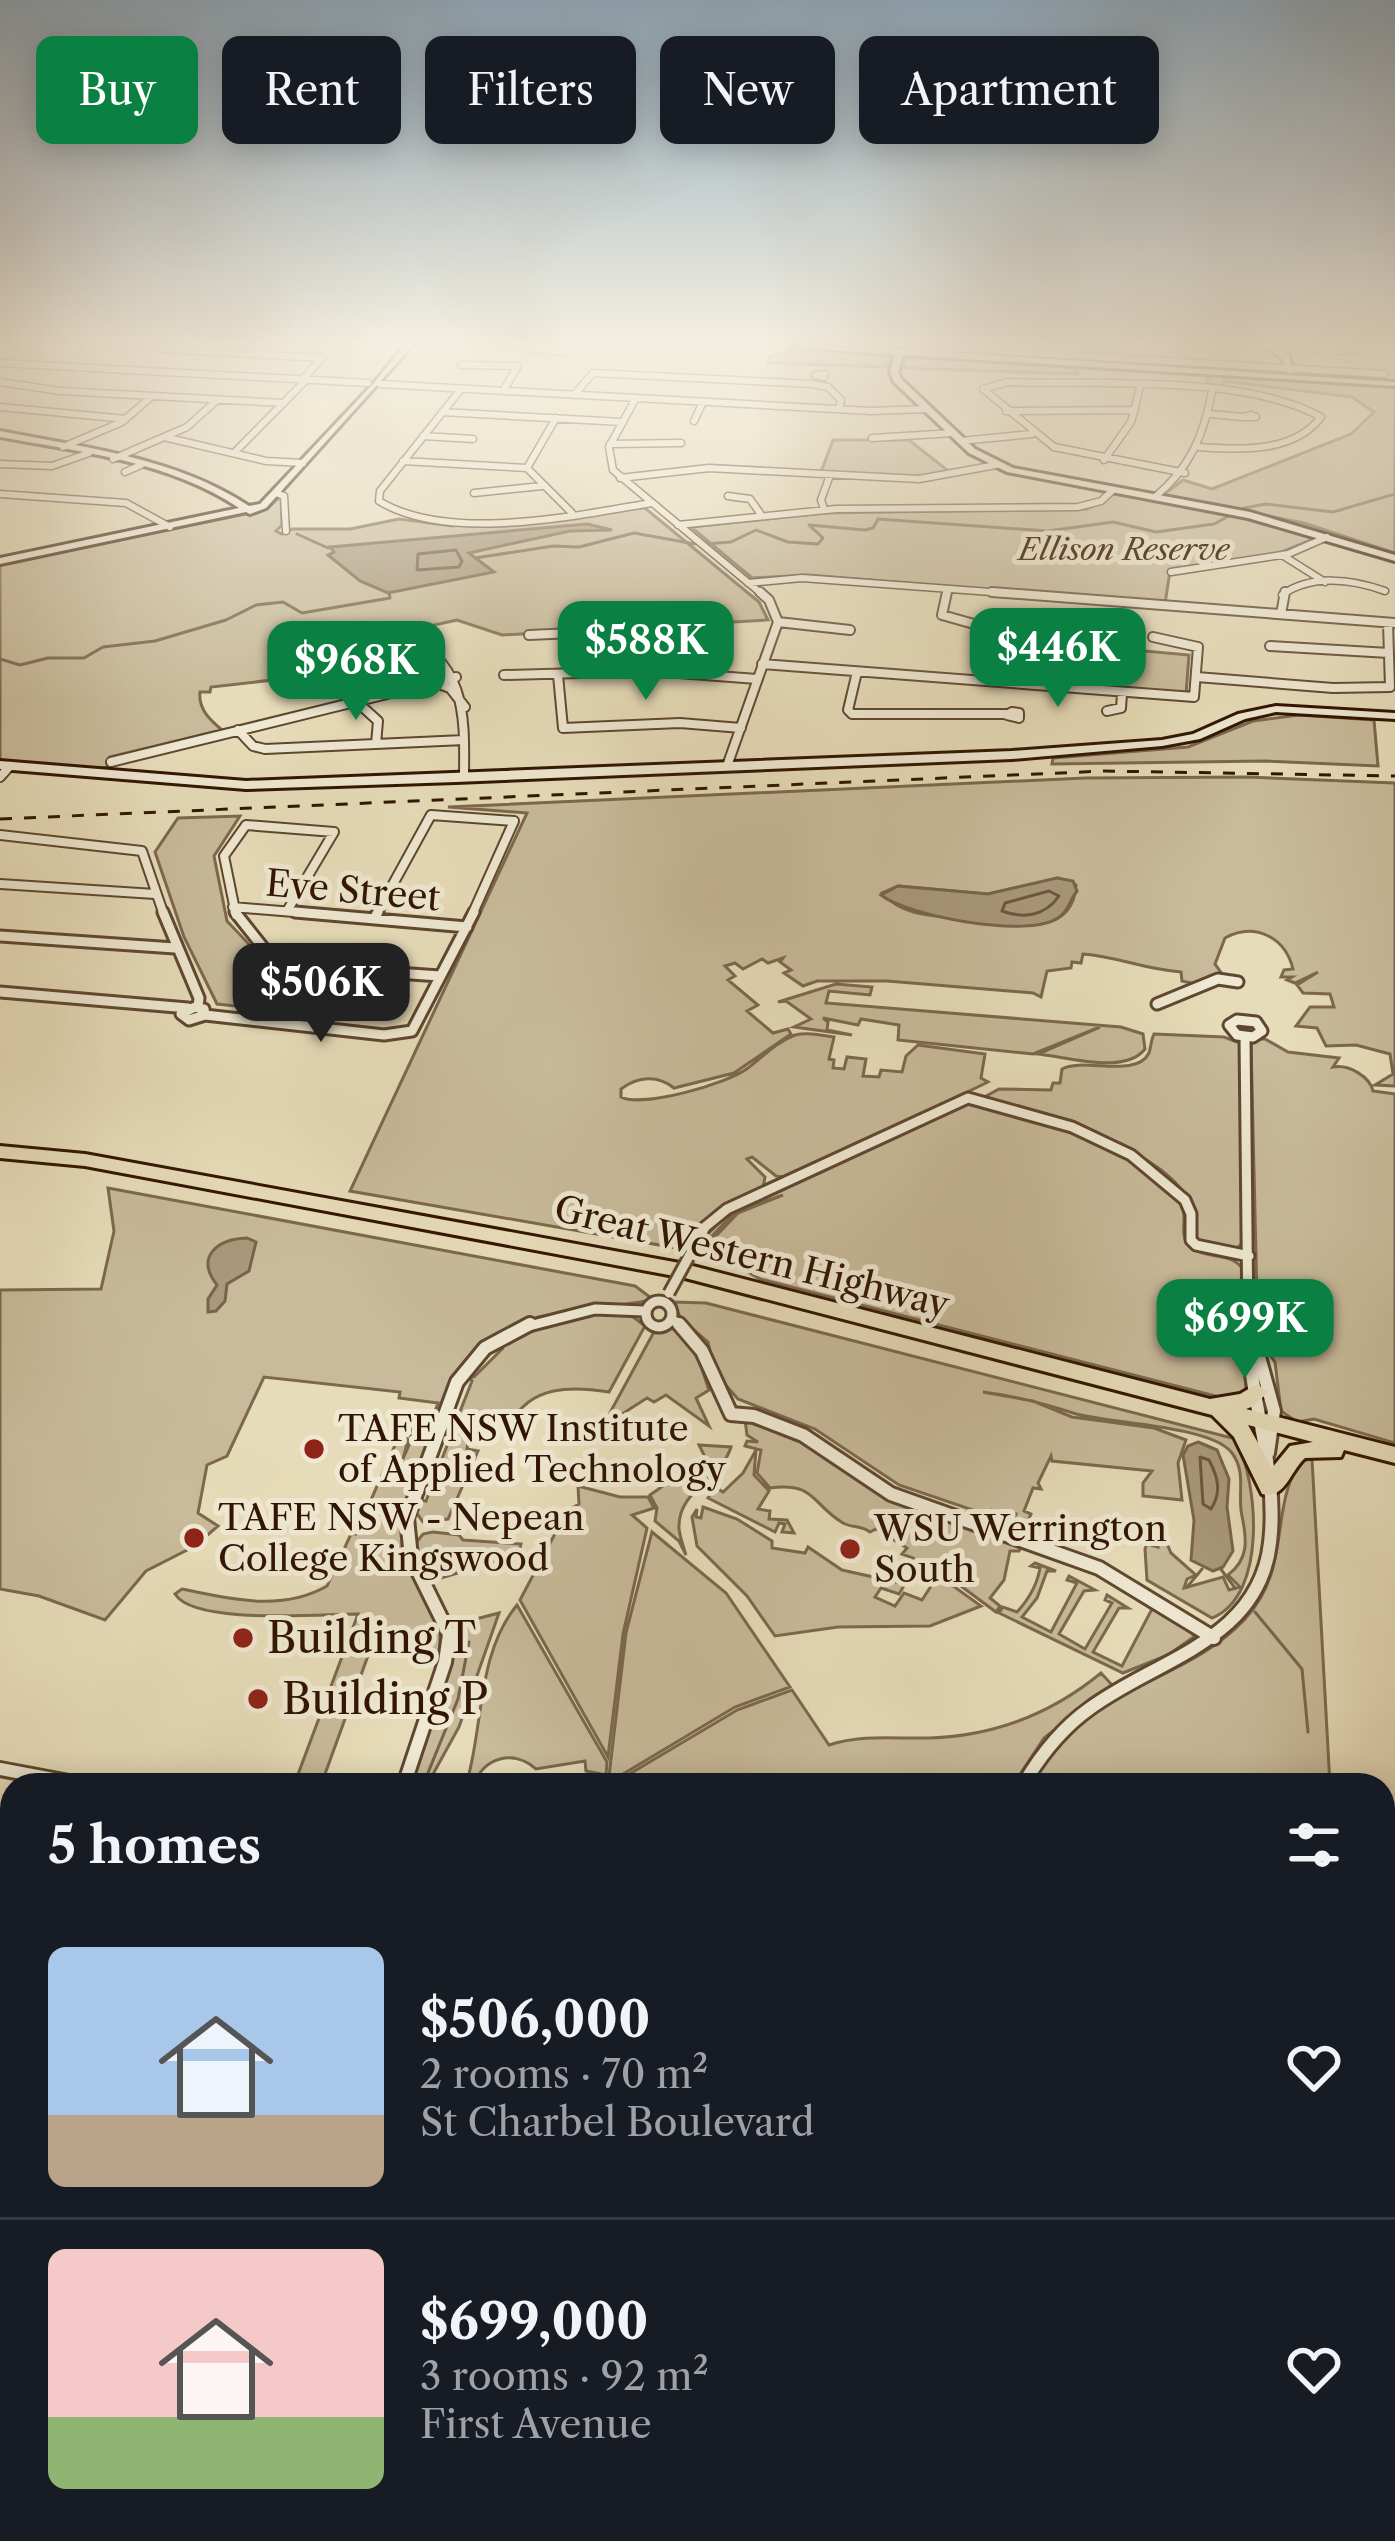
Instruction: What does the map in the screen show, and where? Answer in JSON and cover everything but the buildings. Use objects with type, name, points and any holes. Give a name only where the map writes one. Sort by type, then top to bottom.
[{"type":"highway","name":"Great Western Highway","points":[[0,1141],[685,1271],[1395,1455]]},
{"type":"highway","name":"Great Western Highway","points":[[0,1152],[85,1160]]},
{"type":"highway","points":[[1206,1408],[1242,1402],[1257,1392]]},
{"type":"highway","points":[[1206,1408],[1243,1433],[1270,1488]]},
{"type":"highway","points":[[1270,1488],[1287,1456],[1297,1450],[1366,1448]]},
{"type":"street","points":[[15,465],[56,465]]},
{"type":"street","points":[[125,472],[141,465],[206,483],[250,511]]},
{"type":"street","points":[[0,561],[250,511],[277,493],[302,465]]},
{"type":"street","points":[[401,465],[379,494],[382,506],[403,517],[456,524],[651,503]]},
{"type":"street","points":[[466,465],[526,468],[572,513]]},
{"type":"street","points":[[611,465],[620,478],[772,603],[778,622],[727,766]]},
{"type":"street","points":[[620,478],[700,468],[933,478],[996,465],[1046,479],[1250,514],[1395,558]]},
{"type":"street","points":[[1133,465],[1185,473]]},
{"type":"street","points":[[1155,497],[1189,465]]},
{"type":"street","points":[[824,509],[820,501],[830,475]]},
{"type":"street","points":[[474,493],[542,486]]},
{"type":"street","points":[[678,525],[824,509],[1078,507],[1098,502],[1113,490]]},
{"type":"street","points":[[277,493],[284,496],[286,531]]},
{"type":"street","points":[[0,494],[138,506],[168,527]]},
{"type":"street","points":[[728,496],[752,500],[760,513]]},
{"type":"street","points":[[1171,572],[1282,555],[1328,538]]},
{"type":"street","points":[[1282,555],[1325,582]]},
{"type":"street","points":[[1208,567],[1216,573]]},
{"type":"street","points":[[748,583],[785,578],[1392,623],[1393,684],[1385,688],[1197,677]]},
{"type":"street","points":[[1281,614],[1285,591],[1325,582],[1351,581],[1385,591]]},
{"type":"street","points":[[947,590],[942,615],[974,624]]},
{"type":"street","points":[[778,622],[850,630]]},
{"type":"street","points":[[529,635],[706,627]]},
{"type":"street","points":[[670,672],[689,628]]},
{"type":"street","points":[[397,631],[456,677],[465,707],[464,776]]},
{"type":"street","points":[[762,664],[1121,697],[1196,695],[1197,645],[1153,637]]},
{"type":"street","points":[[1270,646],[1389,653]]},
{"type":"street","points":[[504,675],[670,672],[758,679]]},
{"type":"street","points":[[857,672],[845,716],[1007,714]]},
{"type":"street","points":[[558,675],[563,728],[655,724],[741,728]]},
{"type":"street","points":[[111,762],[456,677]]},
{"type":"street","points":[[428,683],[447,686],[465,707]]},
{"type":"street","points":[[356,701],[378,721],[376,744]]},
{"type":"street","points":[[0,777],[5,765],[246,785],[727,766],[1170,743],[1242,716],[1279,709],[1395,716]]},
{"type":"street","points":[[652,710],[655,724]]},
{"type":"street","points":[[238,730],[253,746],[265,749],[464,740]]},
{"type":"street","points":[[0,995],[396,1033],[417,1026],[515,825],[511,819],[431,815],[374,919]]},
{"type":"street","points":[[253,1020],[281,975],[280,965],[238,919],[233,907],[224,856],[244,826],[330,829],[334,834],[287,911]]},
{"type":"street","points":[[0,835],[139,848],[175,948],[198,995],[193,1011]]},
{"type":"street","points":[[0,884],[155,894]]},
{"type":"street","name":"Eve Street","points":[[233,907],[467,927]]},
{"type":"street","points":[[0,936],[175,948]]},
{"type":"street","points":[[280,965],[440,976]]},
{"type":"street","points":[[1157,1004],[1218,980],[1238,982]]},
{"type":"street","points":[[1030,1773],[1055,1738],[1085,1711],[1214,1638],[1242,1611],[1264,1573],[1270,1540],[1268,1453],[1274,1446],[1248,1349],[1245,1037]]},
{"type":"street","points":[[408,1773],[448,1642],[446,1625],[411,1557],[407,1518],[457,1382],[485,1348],[537,1321],[596,1309],[644,1311],[666,1298],[706,1227],[727,1209],[968,1098],[1072,1127],[1118,1148],[1154,1171],[1185,1200],[1191,1214],[1191,1240],[1196,1245],[1249,1256]]},
{"type":"street","points":[[666,1298],[675,1311],[673,1320]]},
{"type":"street","points":[[644,1311],[645,1319],[653,1324],[673,1320]]},
{"type":"street","points":[[673,1320],[702,1344],[715,1390],[731,1414],[754,1416],[803,1435],[891,1494],[1099,1568],[1214,1638]]},
{"type":"street","points":[[1251,1330],[1269,1379],[1266,1423]]},
{"type":"green space","points":[[824,465],[940,465],[951,473],[905,477],[821,472]]},
{"type":"green space","points":[[1274,465],[1395,465],[1395,553],[1304,523],[1163,495],[1183,480],[1212,489]]},
{"type":"green space","name":"Ellison Reserve","points":[[1114,494],[1244,516],[1316,538],[1279,553],[1170,571],[1165,604],[809,575],[752,578],[691,527],[825,513],[1087,509]]},
{"type":"green space","points":[[281,496],[282,525],[276,531],[282,534],[292,529],[350,529],[399,519],[452,526],[645,508],[759,602],[768,620],[502,635],[457,620],[407,631],[394,627],[389,633],[403,636],[429,656],[309,664],[308,676],[211,687],[210,692],[200,692],[201,704],[222,730],[110,757],[115,765],[99,769],[0,761],[0,564],[251,513],[268,508]]},
{"type":"green space","points":[[1101,647],[1189,655],[1186,694],[1095,688]]},
{"type":"green space","points":[[1299,715],[1374,720],[1378,766],[1265,761],[1052,764],[1053,758],[1188,747],[1253,721]]},
{"type":"green space","points":[[1247,777],[1395,783],[1395,1086],[1375,1085],[1393,1074],[1390,1054],[1356,1045],[1326,1046],[1317,1028],[1296,1026],[1310,1007],[1334,1007],[1330,994],[1303,993],[1297,985],[1318,972],[1295,983],[1287,980],[1292,977],[1281,977],[1284,970],[1293,969],[1289,958],[1276,941],[1258,932],[1225,938],[1215,964],[1225,978],[1200,985],[1182,981],[1181,972],[1083,954],[1081,963],[1072,962],[1071,968],[1047,971],[1041,997],[887,981],[817,981],[803,986],[784,973],[791,970],[780,962],[783,958],[768,963],[762,959],[743,969],[735,963],[725,966],[735,976],[728,980],[758,1005],[747,1011],[773,1033],[788,1029],[791,1034],[734,1073],[674,1088],[655,1079],[641,1080],[621,1089],[621,1097],[665,1097],[704,1087],[737,1074],[782,1042],[804,1034],[834,1037],[829,1059],[834,1060],[833,1068],[844,1069],[847,1057],[866,1059],[863,1076],[879,1077],[881,1070],[902,1072],[906,1056],[918,1045],[985,1054],[981,1078],[988,1082],[789,1178],[776,1176],[752,1157],[747,1159],[765,1177],[763,1188],[723,1207],[688,1250],[350,1191],[527,813],[448,807],[1085,778]],"holes":[[[1058,878],[1076,885],[1064,914],[1053,921],[1024,925],[914,912],[882,893],[898,886],[988,894]]]},
{"type":"green space","points":[[240,816],[214,856],[227,921],[263,959],[270,975],[245,1007],[217,1004],[184,937],[155,852],[178,818]]},
{"type":"green space","points":[[836,984],[872,987],[870,995],[829,991],[826,1003],[1121,1027],[1143,1034],[1145,1049],[1124,1061],[1095,1062],[1038,1054],[1100,1027],[1033,1054],[898,1040],[899,1025],[861,1019],[858,1025],[823,1018],[827,1030],[852,1035],[794,1027],[811,1019],[786,1001],[778,1002]]},
{"type":"green space","points":[[1154,1034],[1224,1037],[1240,1043],[1243,1243],[1237,1248],[1198,1241],[1186,1196],[1148,1161],[1092,1135],[981,1099],[999,1089],[1051,1090],[1053,1083],[1060,1083],[1062,1069],[1071,1066],[1133,1065],[1149,1053]]},
{"type":"green space","points":[[1256,1039],[1288,1052],[1339,1058],[1333,1067],[1358,1073],[1373,1091],[1395,1094],[1395,1443],[1314,1419],[1297,1422],[1281,1411],[1275,1362],[1258,1339],[1251,1045]]},
{"type":"green space","points":[[967,1104],[1019,1113],[1080,1133],[1138,1163],[1161,1181],[1182,1206],[1188,1244],[1201,1253],[1232,1260],[1244,1271],[1246,1393],[1227,1399],[760,1279],[748,1272],[750,1266],[696,1252],[738,1213],[783,1195],[735,1212],[701,1241],[731,1210],[826,1170],[904,1128]]},
{"type":"green space","points":[[108,1188],[635,1286],[654,1300],[538,1317],[477,1351],[402,1518],[402,1551],[440,1627],[440,1653],[373,1642],[325,1773],[298,1773],[358,1614],[231,1614],[187,1604],[175,1594],[182,1589],[274,1601],[327,1586],[351,1534],[356,1534],[399,1436],[408,1439],[403,1459],[412,1438],[408,1433],[422,1420],[432,1420],[438,1403],[399,1398],[400,1392],[264,1377],[227,1456],[207,1465],[198,1513],[218,1526],[195,1546],[146,1571],[105,1620],[39,1596],[0,1589],[0,1290],[101,1289],[114,1231]]},
{"type":"green space","points":[[673,1302],[706,1303],[1236,1439],[1253,1509],[1250,1563],[1242,1587],[1230,1606],[1212,1618],[1147,1580],[1145,1549],[1147,1544],[1158,1547],[1158,1523],[1171,1553],[1196,1575],[1187,1579],[1184,1588],[1223,1577],[1229,1590],[1240,1587],[1228,1575],[1245,1548],[1240,1476],[1237,1461],[1221,1444],[1182,1431],[1089,1417],[1035,1402],[1072,1417],[1154,1428],[1186,1440],[1178,1463],[1182,1500],[1143,1496],[1143,1483],[1152,1471],[1052,1461],[1051,1456],[1038,1483],[1041,1489],[1033,1488],[1024,1511],[1031,1514],[1025,1528],[1012,1524],[1016,1514],[991,1510],[987,1515],[899,1485],[815,1429],[738,1399],[715,1373],[708,1342],[681,1319]]},
{"type":"green space","points":[[600,1312],[628,1313],[645,1326],[609,1392],[567,1389],[541,1395],[511,1423],[452,1416],[459,1414],[472,1381],[468,1376],[474,1377],[502,1349],[496,1345],[526,1329]]},
{"type":"green space","points":[[668,1327],[685,1337],[699,1362],[709,1390],[696,1398],[709,1426],[666,1395],[654,1402],[647,1398],[622,1414],[620,1434],[607,1436],[607,1431],[600,1431],[655,1330]]},
{"type":"green space","points":[[745,1420],[798,1438],[889,1498],[1023,1544],[1019,1551],[1010,1551],[1004,1580],[990,1598],[1000,1606],[996,1612],[942,1572],[909,1565],[913,1558],[902,1554],[907,1548],[876,1529],[870,1532],[843,1523],[805,1491],[770,1488],[757,1473],[761,1450],[745,1446],[747,1441],[758,1442],[747,1435]]},
{"type":"green space","points":[[456,1422],[470,1426],[467,1449],[478,1451],[448,1519],[423,1522],[415,1511],[419,1500],[426,1501]]},
{"type":"green space","points":[[699,1445],[731,1447],[680,1516],[686,1555],[679,1541],[655,1521],[657,1508],[650,1495],[705,1457]]},
{"type":"green space","points":[[756,1450],[754,1475],[769,1491],[758,1509],[770,1511],[769,1519],[787,1520],[794,1533],[782,1532],[785,1524],[779,1523],[775,1532],[708,1498],[715,1487],[723,1492],[743,1473]]},
{"type":"green space","points":[[1312,1459],[1329,1773],[1039,1773],[1089,1718],[1199,1655],[1245,1619],[1269,1580],[1285,1500],[1300,1461]]},
{"type":"green space","points":[[578,1486],[620,1497],[648,1497],[654,1508],[632,1515],[647,1528],[623,1634],[608,1757],[520,1600],[567,1511],[579,1504]]},
{"type":"green space","points":[[703,1507],[737,1519],[772,1541],[772,1548],[805,1553],[808,1547],[842,1570],[905,1584],[899,1594],[881,1588],[875,1597],[895,1606],[904,1593],[922,1600],[937,1577],[927,1572],[931,1570],[981,1606],[930,1626],[838,1627],[775,1636],[747,1596],[697,1546],[692,1517],[697,1509],[696,1517],[701,1518]]},
{"type":"green space","points":[[652,1532],[726,1593],[790,1687],[735,1707],[625,1773],[609,1773],[626,1633]]},
{"type":"green space","points":[[423,1534],[459,1535],[463,1540],[521,1544],[518,1555],[434,1580],[427,1575],[415,1544]]},
{"type":"green space","points":[[1035,1563],[1056,1571],[1047,1571],[1037,1598],[1022,1617],[1051,1632],[1077,1583],[1067,1580],[1069,1576],[1095,1590],[1084,1591],[1059,1634],[1085,1649],[1112,1603],[1105,1600],[1107,1595],[1128,1608],[1119,1608],[1093,1652],[1122,1666],[1152,1609],[1142,1602],[1169,1614],[1195,1636],[1168,1655],[1123,1673],[999,1613],[1003,1607],[1017,1612],[1025,1602],[1039,1575],[1040,1568],[1031,1566]]},
{"type":"green space","points":[[517,1605],[607,1762],[606,1773],[586,1771],[585,1761],[536,1769],[509,1758],[492,1762],[480,1773],[469,1773],[488,1669]]},
{"type":"green space","points":[[499,1613],[459,1727],[434,1773],[415,1773],[450,1668],[453,1625]]},
{"type":"green space","points":[[1101,1673],[1112,1685],[1044,1738],[1021,1773],[631,1773],[737,1710],[792,1690],[829,1745],[867,1738],[977,1733],[1042,1711]]},
{"type":"water","points":[[587,524],[612,530],[570,531],[469,553],[494,572],[388,593],[360,581],[328,555],[334,552],[330,547]]},
{"type":"water","points":[[1057,878],[1073,881],[1077,891],[1062,914],[1038,925],[965,922],[915,910],[881,895],[898,886],[988,894]]},
{"type":"water","points":[[247,1238],[256,1242],[249,1271],[227,1284],[225,1301],[208,1312],[208,1299],[217,1285],[208,1266],[212,1251]]},
{"type":"water","points":[[1198,1442],[1217,1450],[1229,1479],[1233,1551],[1223,1567],[1213,1571],[1191,1560],[1194,1520],[1183,1455]]},
{"type":"waterway","points":[[705,544],[731,542],[756,530],[788,542],[818,544],[823,538],[809,525],[865,530],[873,528],[878,519],[1048,531],[1113,522],[1156,532],[1214,524],[1244,508],[1266,504],[1333,512],[1395,494]]},
{"type":"waterway","points":[[475,558],[553,546],[579,547],[634,533],[695,544]]},
{"type":"waterway","points":[[297,534],[328,548]]},
{"type":"waterway","points":[[0,659],[20,665],[48,658],[84,658],[103,647],[155,641],[226,620],[256,605],[283,602],[302,613],[390,598],[389,592]]},
{"type":"waterway","points":[[1220,1568],[1235,1588]]},
{"type":"waterway","points":[[1187,1587],[1202,1569]]},
{"type":"waterway","points":[[1255,1612],[1302,1669],[1308,1732]]},
{"type":"waterway","points":[[428,1773],[458,1699],[469,1642]]},
{"type":"railway","points":[[0,819],[1105,771],[1395,776]]},
{"type":"place","name":"TAFE NSW Institute of Applied Technology","points":[[314,1449]]},
{"type":"place","name":"TAFE NSW - Nepean College Kingswood","points":[[194,1538]]},
{"type":"place","name":"WSU Werrington South","points":[[850,1549]]},
{"type":"place","name":"Building T","points":[[243,1638]]},
{"type":"place","name":"Building P","points":[[258,1699]]}]
